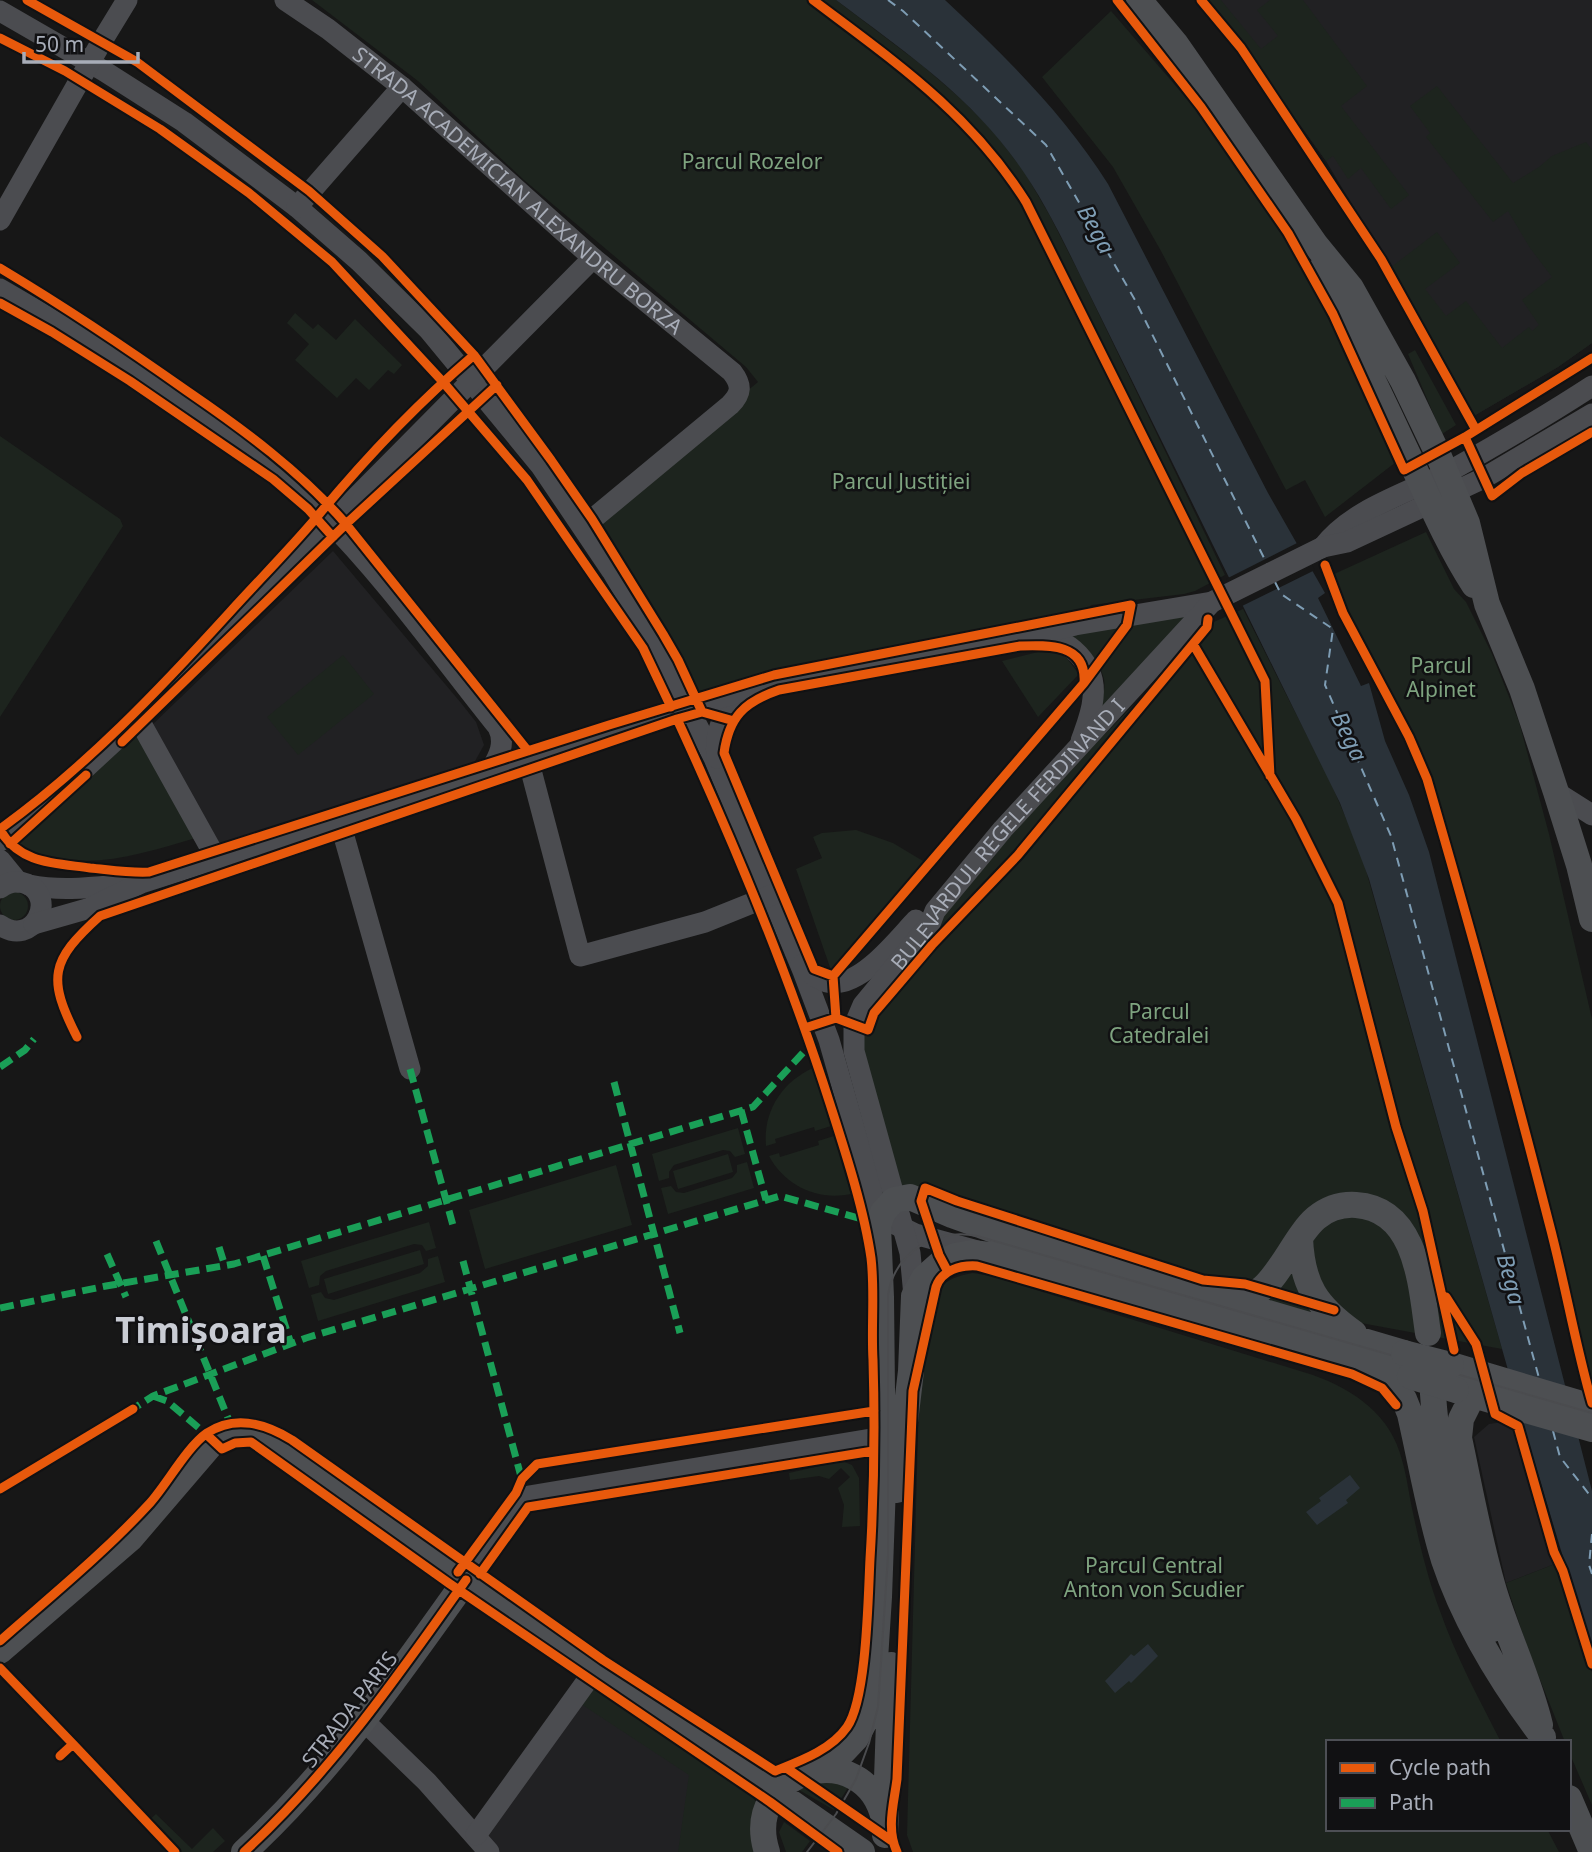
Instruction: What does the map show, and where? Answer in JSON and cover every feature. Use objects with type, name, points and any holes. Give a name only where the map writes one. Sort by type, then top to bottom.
[{"type":"main road","points":[[1139,0],[1175,43],[1315,244],[1351,288],[1403,381],[1438,488],[1467,523],[1487,604],[1521,689],[1556,792],[1586,858],[1592,919]]},
{"type":"main road","points":[[886,1211],[910,1197],[1030,1243],[1230,1301],[1371,1354]]},
{"type":"main road","points":[[1230,1301],[1262,1289],[1317,1217],[1332,1208],[1364,1206],[1379,1212],[1402,1232],[1413,1251],[1419,1269],[1428,1333]]},
{"type":"main road","name":"BULEVARDUL REGELE FERDINAND I","points":[[776,1792],[791,1779],[832,1760],[850,1744],[864,1724],[871,1701],[879,1597],[886,1211]]},
{"type":"main road","points":[[1300,1238],[1304,1271],[1313,1296],[1371,1354],[1404,1399],[1410,1414],[1437,1537],[1456,1590],[1516,1700],[1544,1739]]},
{"type":"main road","points":[[914,1296],[924,1278],[942,1262],[964,1254],[990,1255],[1371,1354],[1592,1429]]},
{"type":"main road","name":"BULEVARDUL REGELE FERDINAND I","points":[[883,1844],[898,1478],[911,1371],[914,1296]]},
{"type":"main road","points":[[1463,1386],[1458,1438],[1494,1592],[1532,1691],[1544,1739]]},
{"type":"main road","points":[[1463,1386],[1440,1451],[1468,1565],[1498,1643],[1544,1739]]},
{"type":"main road","points":[[1463,1386],[1592,1407]]},
{"type":"main road","points":[[0,1651],[130,1539],[160,1507],[207,1446],[222,1436],[239,1432],[257,1434],[275,1443],[862,1852]]},
{"type":"main road","name":"STRADA PARIS","points":[[244,1852],[293,1804],[365,1721],[468,1577]]},
{"type":"main road","points":[[811,1771],[839,1772],[856,1779],[873,1794],[882,1813],[883,1844]]},
{"type":"main road","points":[[764,1846],[766,1811],[776,1792]]},
{"type":"main road","points":[[1571,1803],[1592,1852]]},
{"type":"street","points":[[0,220],[127,0]]},
{"type":"street","name":"STRADA ACADEMICIAN ALEXANDRU BORZA","points":[[285,0],[328,29],[402,87],[593,258],[732,372],[741,389],[738,398],[583,527]]},
{"type":"street","points":[[0,11],[193,128],[297,207],[399,299],[473,381],[541,466],[583,527],[653,640],[721,774]]},
{"type":"street","points":[[297,207],[402,87]]},
{"type":"street","points":[[0,841],[60,792],[138,718],[593,258]]},
{"type":"street","points":[[0,289],[116,358],[183,402],[268,466],[331,523],[365,560],[499,729],[502,744],[496,762],[489,771]]},
{"type":"street","points":[[1438,488],[1489,450],[1592,386]]},
{"type":"street","points":[[34,923],[90,908],[141,883],[216,858],[340,824],[489,771],[768,683],[1021,638],[1074,625],[1212,602],[1323,547],[1340,529],[1369,510],[1509,464],[1592,414]]},
{"type":"street","name":"BULEVARDUL REGELE FERDINAND I","points":[[886,1211],[889,1171],[854,1051],[854,1026],[863,1005],[930,923],[935,911],[1003,829],[1212,602]]},
{"type":"street","points":[[1021,638],[1044,636],[1060,641],[1076,652],[1088,667],[1094,697],[1079,744]]},
{"type":"street","points":[[721,774],[716,744],[723,718],[741,696],[768,683]]},
{"type":"street","points":[[138,718],[216,858]]},
{"type":"street","points":[[528,759],[580,956],[705,922],[772,895]]},
{"type":"street","name":"BULEVARDUL REGELE FERDINAND I","points":[[721,774],[801,965],[829,1040],[886,1211],[914,1276],[914,1296]]},
{"type":"street","points":[[1556,792],[1592,815]]},
{"type":"street","points":[[340,824],[410,1069]]},
{"type":"street","points":[[0,860],[16,885],[36,891],[41,903],[39,916],[26,929],[9,930],[0,925]]},
{"type":"street","points":[[16,885],[70,890],[141,883]]},
{"type":"street","points":[[801,965],[813,975],[833,983],[859,976],[921,916],[935,911]]},
{"type":"street","points":[[889,1171],[900,1184],[927,1203]]},
{"type":"street","points":[[886,1211],[990,1255]]},
{"type":"street","points":[[468,1577],[526,1497],[883,1437]]},
{"type":"street","points":[[365,1721],[418,1773],[483,1844],[597,1667]]},
{"type":"shaded area","points":[[1207,0],[1592,0],[1592,343],[1558,367],[1472,417],[1390,268],[1326,161],[1243,45]]},
{"type":"shaded area","points":[[333,551],[476,722],[484,745],[474,763],[218,845],[152,725]]},
{"type":"shaded area","points":[[1510,1421],[1518,1432],[1555,1564],[1506,1583],[1474,1437],[1489,1424]]},
{"type":"shaded area","points":[[588,1681],[723,1771],[751,1794],[761,1852],[493,1852],[483,1837]]},
{"type":"green space","points":[[312,0],[836,0],[923,66],[961,99],[994,132],[1025,173],[1081,277],[1225,575],[1184,594],[1091,605],[1075,625],[692,706],[583,527],[758,382],[746,367],[524,180],[418,81]]},
{"type":"green space","points":[[1207,0],[1221,0],[1261,49],[1278,36],[1257,10],[1270,0],[1303,0],[1367,86],[1341,106],[1409,195],[1391,209],[1361,168],[1348,179],[1333,156],[1326,161],[1243,45]]},
{"type":"green space","points":[[1111,11],[1200,114],[1256,192],[1309,276],[1396,462],[1325,517],[1305,480],[1286,490],[1161,251],[1113,167],[1042,77]]},
{"type":"green space","points":[[1437,86],[1513,183],[1552,156],[1586,142],[1592,150],[1592,343],[1558,367],[1472,417],[1390,268],[1437,232],[1460,263],[1425,289],[1446,316],[1466,301],[1502,348],[1529,327],[1532,331],[1539,325],[1522,300],[1552,277],[1530,248],[1508,211],[1493,222],[1426,137],[1430,133],[1410,106]]},
{"type":"green space","points":[[295,313],[313,329],[318,324],[336,340],[355,319],[402,365],[394,374],[388,370],[369,390],[356,378],[337,398],[295,360],[309,344],[287,323]]},
{"type":"green space","points":[[1415,350],[1456,425],[1442,434],[1408,354]]},
{"type":"green space","points":[[0,436],[120,519],[123,526],[0,717]]},
{"type":"green space","name":"Parcul Alpinet","points":[[1426,532],[1454,589],[1466,602],[1492,654],[1519,722],[1549,834],[1592,1019],[1592,1380],[1580,1376],[1483,963],[1454,857],[1424,772],[1332,575]]},
{"type":"green space","name":"Parcul Catedralei","points":[[1243,609],[1330,781],[1361,853],[1502,1349],[1214,1296],[906,1189],[896,1180],[854,1051],[874,970],[1153,685],[1198,629]]},
{"type":"green space","points":[[1191,612],[1098,712],[1104,687],[1102,672],[1090,652],[1066,632]]},
{"type":"green space","points":[[1058,647],[1079,674],[1038,717],[1002,661]]},
{"type":"green space","points":[[343,655],[374,694],[298,755],[267,717]]},
{"type":"green space","points":[[136,727],[199,837],[130,856],[84,861],[61,859],[16,843],[20,832]]},
{"type":"green space","points":[[856,830],[893,843],[928,864],[833,976],[796,869],[822,858],[813,837],[822,833]]},
{"type":"green space","points":[[14,892],[24,896],[28,906],[24,916],[14,920],[4,916],[0,906],[4,896]]},
{"type":"green space","points":[[813,1068],[831,1126],[815,1131],[814,1127],[775,1139],[776,1143],[766,1146],[768,1121],[777,1099],[792,1081]]},
{"type":"green space","points":[[738,1128],[745,1154],[735,1157],[730,1151],[723,1150],[674,1165],[669,1172],[669,1178],[659,1181],[652,1154]]},
{"type":"green space","points":[[834,1136],[851,1194],[827,1195],[804,1189],[784,1176],[769,1156],[779,1153],[780,1157],[819,1145],[818,1141]]},
{"type":"green space","points":[[728,1154],[733,1172],[678,1189],[673,1171]]},
{"type":"green space","points":[[747,1162],[754,1188],[668,1214],[661,1188],[671,1186],[676,1192],[684,1193],[732,1178],[737,1172],[737,1165]]},
{"type":"green space","points":[[616,1165],[632,1225],[485,1269],[469,1210]]},
{"type":"green space","points":[[429,1222],[436,1248],[426,1251],[422,1245],[414,1244],[326,1271],[320,1276],[319,1285],[309,1288],[301,1261]]},
{"type":"green space","points":[[420,1250],[424,1264],[328,1294],[324,1279]]},
{"type":"green space","points":[[438,1256],[445,1282],[318,1321],[311,1295],[321,1292],[325,1298],[334,1300],[420,1273],[428,1266],[428,1259]]},
{"type":"green space","name":"Parcul Central Anton von Scudier","points":[[973,1273],[991,1276],[1313,1375],[1343,1388],[1369,1406],[1380,1417],[1397,1444],[1421,1550],[1446,1628],[1500,1740],[1326,1740],[1326,1831],[1548,1831],[1559,1852],[913,1852],[907,1835],[921,1324],[932,1296],[945,1283]]},
{"type":"green space","points":[[842,1461],[852,1465],[859,1478],[860,1526],[842,1527],[844,1505],[838,1488],[850,1477],[841,1468],[829,1479],[819,1476],[790,1480],[789,1473]]},
{"type":"green space","points":[[1555,1564],[1592,1672],[1592,1805],[1571,1757],[1571,1740],[1564,1740],[1527,1647],[1506,1583]]},
{"type":"green space","points":[[592,1683],[723,1771],[751,1794],[759,1807],[761,1852],[678,1852],[689,1775],[578,1702]]},
{"type":"green space","points":[[826,1781],[849,1786],[834,1810],[799,1790],[807,1784]]},
{"type":"green space","points":[[156,1814],[192,1849],[213,1828],[225,1841],[213,1852],[175,1852],[147,1822]]},
{"type":"green space","points":[[784,1822],[810,1841],[802,1852],[786,1852],[779,1832]]},
{"type":"water","name":"Bega","points":[[836,0],[945,0],[1011,64],[1053,110],[1091,158],[1108,184],[1268,493],[1325,593],[1318,598],[1361,686],[1369,683],[1385,741],[1409,795],[1429,852],[1592,1491],[1592,1654],[1525,1430],[1369,879],[1340,803],[1065,245],[1030,182],[991,130],[950,89]]},
{"type":"water","points":[[1350,1475],[1360,1488],[1346,1500],[1348,1503],[1317,1525],[1306,1512],[1321,1501],[1319,1498]]},
{"type":"water","points":[[1148,1644],[1158,1656],[1131,1683],[1129,1681],[1115,1693],[1105,1681],[1131,1654],[1134,1656]]},
{"type":"pier","points":[[1299,542],[1315,570],[1240,607],[1226,579]]},
{"type":"ferry route","points":[[888,0],[1046,145],[1135,300],[1267,564]]},
{"type":"ferry route","points":[[1275,582],[1281,594],[1333,629],[1325,685],[1391,836],[1539,1378]]},
{"type":"ferry route","points":[[1553,1431],[1560,1457],[1592,1498]]},
{"type":"ferry route","points":[[1592,1534],[1589,1565],[1592,1574]]},
{"type":"tram line","points":[[807,1852],[836,1814],[856,1779],[878,1707],[888,1556],[888,1295],[899,1267],[919,1246],[946,1236],[977,1236],[1592,1413]]},
{"type":"marked path","points":[[0,1067],[25,1050],[34,1039]]},
{"type":"marked path","points":[[0,1308],[234,1264],[753,1107],[811,1044]]},
{"type":"marked path","points":[[410,1069],[454,1229]]},
{"type":"marked path","points":[[614,1082],[680,1333]]},
{"type":"marked path","points":[[741,1110],[766,1200]]},
{"type":"marked path","points":[[128,1412],[153,1396],[306,1338],[780,1196],[862,1219]]},
{"type":"marked path","points":[[156,1241],[230,1423]]},
{"type":"marked path","points":[[219,1247],[225,1266]]},
{"type":"marked path","points":[[107,1254],[126,1297]]},
{"type":"marked path","points":[[263,1256],[291,1344]]},
{"type":"marked path","points":[[463,1261],[523,1484]]},
{"type":"marked path","points":[[153,1396],[167,1401],[206,1434]]},
{"type":"cycle path","points":[[27,0],[137,62],[309,191],[382,256],[474,355],[551,460],[592,519],[663,634],[702,712]]},
{"type":"cycle path","points":[[813,0],[902,68],[956,115],[1004,170],[1026,202],[1265,681],[1270,776]]},
{"type":"cycle path","points":[[1117,0],[1201,107],[1288,233],[1333,314],[1404,470],[1465,437],[1592,358]]},
{"type":"cycle path","points":[[1201,0],[1241,48],[1381,259],[1476,430]]},
{"type":"cycle path","points":[[0,38],[65,71],[160,129],[249,193],[332,262],[443,382],[527,480],[643,648],[671,707]]},
{"type":"cycle path","points":[[0,268],[95,328],[208,406],[271,453],[310,487],[346,524],[528,751]]},
{"type":"cycle path","points":[[0,303],[130,381],[273,479],[308,509],[333,537]]},
{"type":"cycle path","points":[[0,829],[92,754],[149,699],[392,433],[474,355]]},
{"type":"cycle path","points":[[122,742],[346,524],[497,385]]},
{"type":"cycle path","points":[[1465,437],[1492,496],[1522,473],[1592,432]]},
{"type":"cycle path","points":[[1325,565],[1343,613],[1409,737],[1427,779],[1520,1112],[1592,1403]]},
{"type":"cycle path","points":[[0,830],[18,850],[39,860],[90,868],[149,872],[774,675],[1131,605],[1127,625],[1084,683],[833,976],[836,1018]]},
{"type":"cycle path","points":[[805,1028],[836,1018],[868,1030],[874,1013],[932,945],[1018,855],[1207,627],[1208,619]]},
{"type":"cycle path","points":[[1193,644],[1296,819],[1338,903],[1396,1127],[1423,1211],[1454,1350]]},
{"type":"cycle path","points":[[833,976],[814,969],[724,753],[726,740],[740,712],[756,700],[779,690],[1020,646],[1053,647],[1072,653],[1079,660],[1084,683]]},
{"type":"cycle path","points":[[77,1037],[61,1000],[58,971],[71,946],[100,916],[677,719],[702,712],[734,721]]},
{"type":"cycle path","points":[[0,1641],[77,1574],[132,1521],[157,1495],[200,1439],[218,1427],[251,1423],[272,1429],[292,1440],[603,1660],[775,1771],[824,1748],[847,1727],[854,1713],[863,1671],[872,1509],[873,1283],[868,1239],[848,1160],[797,1006],[740,861],[677,719]]},
{"type":"cycle path","points":[[10,844],[86,775]]},
{"type":"cycle path","points":[[948,1272],[939,1255],[921,1201],[925,1188],[957,1201],[1203,1280],[1245,1284],[1334,1310]]},
{"type":"cycle path","points":[[897,1852],[891,1825],[897,1779],[913,1391],[936,1287],[943,1276],[964,1266],[977,1266],[1352,1374],[1382,1388],[1396,1405]]},
{"type":"cycle path","points":[[1446,1297],[1476,1344],[1495,1414],[1518,1426],[1554,1552],[1563,1571],[1592,1664]]},
{"type":"cycle path","points":[[0,1489],[133,1409]]},
{"type":"cycle path","points":[[458,1572],[516,1493],[522,1479],[537,1464],[874,1411]]},
{"type":"cycle path","points":[[206,1434],[222,1449],[235,1443],[251,1442],[450,1584],[770,1802],[838,1852]]},
{"type":"cycle path","points":[[480,1574],[528,1507],[873,1451]]},
{"type":"cycle path","points":[[244,1852],[335,1756],[389,1687],[466,1580]]},
{"type":"cycle path","points":[[0,1668],[73,1744],[60,1756]]},
{"type":"cycle path","points":[[73,1744],[175,1852]]},
{"type":"cycle path","points":[[785,1767],[892,1841]]},
{"type":"district","name":"Timișoara","points":[[201,1329]]},
{"type":"park label","name":"Parcul Rozelor","points":[[752,161]]},
{"type":"park label","name":"Parcul Justiției","points":[[901,481]]}]
